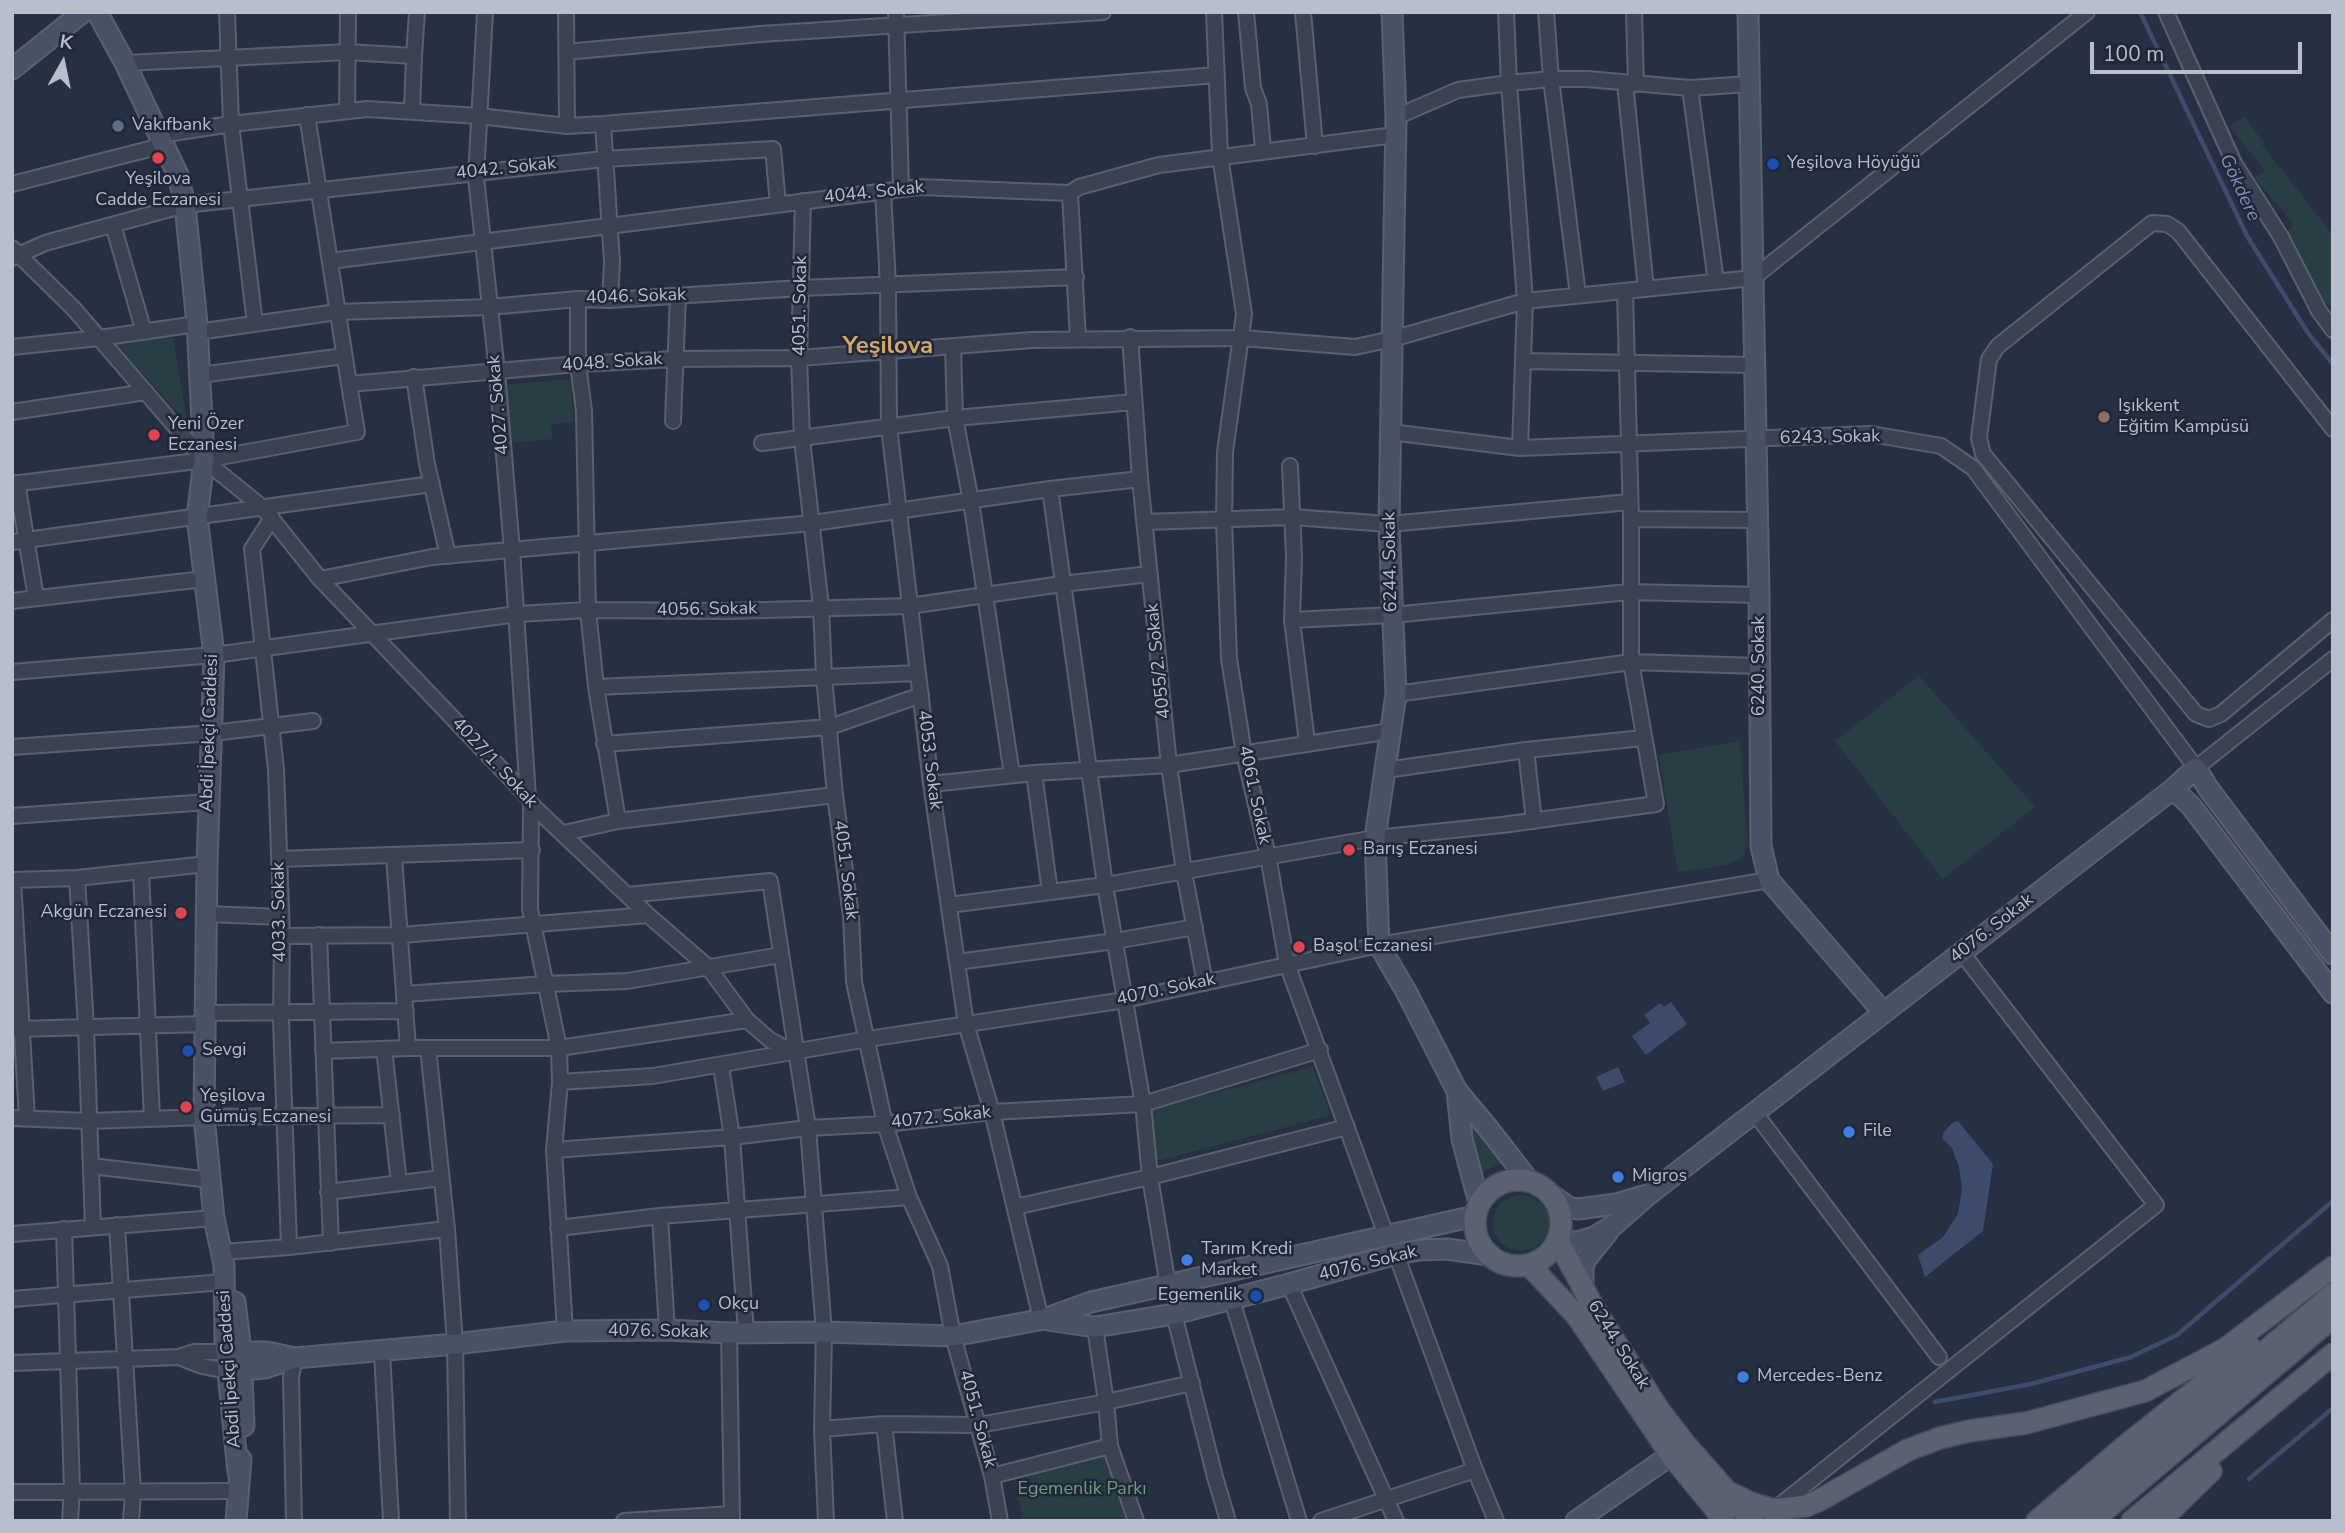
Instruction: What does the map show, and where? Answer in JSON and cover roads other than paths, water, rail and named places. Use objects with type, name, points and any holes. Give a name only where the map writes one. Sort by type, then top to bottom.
[{"type":"main road","points":[[12,53],[68,12]]},
{"type":"main road","points":[[12,69],[83,12]]},
{"type":"main road","name":"Abdi İpekçi Caddesi","points":[[97,12],[125,63],[177,175],[185,205],[198,328],[204,460],[197,517],[214,655],[213,733],[208,802],[204,1117],[214,1218],[224,1266],[233,1292],[230,1363],[244,1435],[236,1521]]},
{"type":"main road","name":"6244. Sokak","points":[[1392,12],[1395,126],[1389,524],[1396,694],[1375,838],[1379,945],[1457,1091],[1529,1181]]},
{"type":"main road","name":"6240. Sokak","points":[[1748,12],[1761,846],[1769,880],[1883,1012]]},
{"type":"main road","points":[[2196,768],[2207,788],[2333,954]]},
{"type":"main road","name":"4076. Sokak","points":[[1558,1241],[1577,1242],[1594,1237],[1614,1225],[1648,1195],[2173,789],[2196,768]]},
{"type":"main road","points":[[2173,789],[2191,806],[2333,993]]},
{"type":"main road","name":"6244. Sokak","points":[[1457,1091],[1462,1139],[1477,1209]]},
{"type":"main road","points":[[1529,1181],[1542,1186],[1553,1196],[1562,1218],[1558,1241],[1541,1260],[1515,1267],[1501,1263],[1489,1255],[1480,1244],[1475,1230],[1477,1209],[1488,1191],[1500,1183],[1529,1181]]},
{"type":"main road","name":"4076. Sokak","points":[[1553,1196],[1568,1207],[1578,1209],[1616,1204],[1648,1195]]},
{"type":"main road","name":"4076. Sokak","points":[[231,1327],[269,1360],[455,1344],[565,1331],[824,1332],[953,1336],[1042,1319],[1091,1302],[1386,1235],[1477,1209]]},
{"type":"main road","points":[[1583,1289],[1583,1267],[1586,1259],[1614,1225]]},
{"type":"main road","name":"6244. Sokak","points":[[1558,1241],[1583,1289],[1659,1410],[1678,1450]]},
{"type":"main road","name":"4076. Sokak","points":[[1042,1319],[1095,1327],[1174,1314],[1232,1300],[1396,1254],[1447,1249],[1489,1255]]},
{"type":"main road","name":"6244. Sokak","points":[[1529,1265],[1577,1316],[1678,1450]]},
{"type":"main road","points":[[1726,1491],[1773,1510],[1793,1508],[1818,1501],[1908,1451],[1940,1438],[2025,1423],[2145,1391],[2175,1378],[2225,1349],[2332,1267]]},
{"type":"main road","points":[[2037,1521],[2129,1443],[2271,1331],[2304,1300],[2332,1267]]},
{"type":"main road","points":[[2065,1521],[2333,1294]]},
{"type":"main road","points":[[2092,1521],[2333,1317]]},
{"type":"main road","points":[[2132,1521],[2333,1354]]},
{"type":"main road","points":[[2160,1521],[2333,1354]]},
{"type":"main road","points":[[230,1363],[269,1360]]},
{"type":"main road","points":[[238,1407],[269,1360]]},
{"type":"main road","points":[[1678,1450],[1726,1491],[1753,1521]]},
{"type":"main road","points":[[1576,1521],[1678,1450]]},
{"type":"main road","points":[[1678,1450],[1725,1521]]},
{"type":"street","points":[[228,12],[231,124],[255,324]]},
{"type":"street","points":[[347,110],[348,12]]},
{"type":"street","points":[[412,111],[417,12]]},
{"type":"street","name":"4027. Sokak","points":[[485,12],[476,173],[497,372],[517,614],[532,850],[530,909],[559,1048],[560,1083],[554,1150],[565,1331]]},
{"type":"street","points":[[566,12],[567,126]]},
{"type":"street","points":[[566,52],[896,19],[1103,12]]},
{"type":"street","name":"4061. Sokak","points":[[1214,12],[1220,156],[1244,314],[1225,452],[1224,521],[1229,658],[1244,754],[1268,856],[1287,964],[1386,1235]]},
{"type":"street","points":[[1246,12],[1253,88],[1259,104],[1263,150]]},
{"type":"street","points":[[1303,12],[1315,146]]},
{"type":"street","points":[[1506,12],[1525,301],[1520,448]]},
{"type":"street","points":[[1546,12],[1551,79],[1578,295]]},
{"type":"street","points":[[1634,12],[1631,84],[1646,289]]},
{"type":"street","points":[[1753,278],[2087,12]]},
{"type":"street","points":[[2166,12],[2234,163],[2281,237],[2319,311],[2333,330]]},
{"type":"street","points":[[896,19],[901,189]]},
{"type":"street","points":[[125,63],[348,52],[414,56]]},
{"type":"street","points":[[12,184],[162,140],[231,124],[347,110],[412,111],[567,126],[1217,75]]},
{"type":"street","name":"4044. Sokak","points":[[482,242],[919,187],[1070,193],[1079,187],[1159,165],[1263,150],[1315,146],[1395,126],[1458,90],[1509,83],[1551,79],[1690,88],[1749,84]]},
{"type":"street","points":[[1690,88],[1716,282]]},
{"type":"street","points":[[36,598],[19,541],[14,484],[204,460],[357,432],[307,115]]},
{"type":"street","points":[[603,124],[612,262],[610,300]]},
{"type":"street","name":"4042. Sokak","points":[[15,254],[45,243],[185,205],[604,159],[773,149],[778,204]]},
{"type":"street","name":"4053. Sokak","points":[[883,191],[888,285],[889,427],[917,673],[957,962],[966,1024],[992,1112],[1042,1319]]},
{"type":"street","points":[[1070,193],[1078,339]]},
{"type":"street","name":"4051. Sokak","points":[[803,201],[799,358],[802,439],[813,523],[824,677],[835,795],[851,916],[855,982],[885,1124],[909,1197],[940,1266],[953,1336],[979,1425],[1000,1520]]},
{"type":"street","points":[[2333,429],[2178,231],[2167,224],[2152,223],[1998,346],[1989,359],[1979,438],[1983,454],[2196,715],[2209,719],[2221,714],[2333,620]]},
{"type":"street","points":[[113,225],[144,332]]},
{"type":"street","points":[[330,261],[482,242]]},
{"type":"street","name":"4027/1. Sokak","points":[[15,254],[67,303],[204,460],[268,513],[320,579],[529,801],[648,915],[708,967],[747,1020],[770,1040],[795,1053]]},
{"type":"street","name":"4046. Sokak","points":[[12,347],[144,332],[255,324],[337,312],[489,307],[578,299],[610,300],[801,288],[1076,277]]},
{"type":"street","name":"4048. Sokak","points":[[349,384],[578,364],[676,359],[799,358],[1032,340],[1242,338],[1355,347],[1525,301],[1753,278]]},
{"type":"street","points":[[949,905],[1105,885],[1375,838],[1534,821],[1656,804],[1631,662],[1625,291]]},
{"type":"street","points":[[673,421],[678,296]]},
{"type":"street","points":[[578,299],[578,364],[584,411],[588,610],[604,744],[618,821]]},
{"type":"street","name":"4055/2. Sokak","points":[[1130,337],[1140,480],[1169,765],[1205,983]]},
{"type":"street","points":[[953,346],[955,418],[971,501],[1012,775]]},
{"type":"street","points":[[200,375],[344,356]]},
{"type":"street","points":[[1523,361],[1754,365]]},
{"type":"street","points":[[414,377],[432,484],[448,556]]},
{"type":"street","points":[[12,412],[146,392]]},
{"type":"street","points":[[762,443],[955,418],[1134,402]]},
{"type":"street","name":"6243. Sokak","points":[[1391,432],[1520,448],[1871,434],[1941,446],[1973,468],[2196,768]]},
{"type":"street","points":[[1290,466],[1292,620],[1307,743]]},
{"type":"street","points":[[320,579],[448,556],[813,523],[1050,489],[1140,480]]},
{"type":"street","points":[[19,541],[197,517],[268,513],[432,484]]},
{"type":"street","points":[[1050,489],[1105,885],[1143,1104],[1150,1177],[1168,1286]]},
{"type":"street","points":[[1145,522],[1292,517],[1389,524],[1630,502]]},
{"type":"street","name":"4033. Sokak","points":[[268,513],[252,549],[276,769],[289,1247]]},
{"type":"street","points":[[1630,519],[1758,520]]},
{"type":"street","name":"4056. Sokak","points":[[12,672],[214,655],[517,614],[588,610],[729,611],[909,606],[1150,574]]},
{"type":"street","points":[[12,601],[204,579]]},
{"type":"street","points":[[1292,620],[1392,615],[1629,592],[1759,595]]},
{"type":"street","name":"4076. Sokak","points":[[2196,768],[2333,659]]},
{"type":"street","points":[[1396,694],[1631,662],[1760,666]]},
{"type":"street","points":[[596,687],[917,673]]},
{"type":"street","points":[[604,744],[830,727],[921,695]]},
{"type":"street","points":[[12,747],[213,733],[313,721]]},
{"type":"street","points":[[932,784],[1012,775],[1169,765],[1391,731]]},
{"type":"street","points":[[1386,770],[1526,750],[1643,738]]},
{"type":"street","points":[[1526,750],[1534,821]]},
{"type":"street","points":[[1034,774],[1050,892]]},
{"type":"street","points":[[564,833],[618,821],[835,795]]},
{"type":"street","points":[[12,816],[208,802]]},
{"type":"street","points":[[279,859],[532,850]]},
{"type":"street","points":[[394,857],[408,1048]]},
{"type":"street","points":[[207,864],[77,878],[12,880],[20,1118],[89,1121],[392,1115]]},
{"type":"street","points":[[141,871],[152,1119]]},
{"type":"street","points":[[77,878],[86,1027],[93,1227]]},
{"type":"street","name":"4070. Sokak","points":[[560,1083],[653,1076],[868,1039],[1125,1000],[1379,945],[1769,880]]},
{"type":"street","points":[[627,894],[770,881],[808,1128],[824,1332],[822,1429],[825,1521]]},
{"type":"street","points":[[207,914],[281,916]]},
{"type":"street","points":[[282,936],[401,935],[648,915]]},
{"type":"street","points":[[957,962],[1115,941],[1195,927]]},
{"type":"street","points":[[319,935],[331,1243]]},
{"type":"street","points":[[1773,1510],[2155,1205],[1962,953]]},
{"type":"street","points":[[405,994],[627,981],[781,955]]},
{"type":"street","points":[[17,1029],[147,1025],[206,1018],[321,1011],[406,1011]]},
{"type":"street","points":[[323,1051],[559,1048],[747,1020]]},
{"type":"street","points":[[428,1048],[447,1229],[455,1344],[458,1521]]},
{"type":"street","points":[[384,1049],[399,1183]]},
{"type":"street","name":"4072. Sokak","points":[[554,1150],[885,1124],[992,1112],[1143,1104],[1320,1050]]},
{"type":"street","points":[[624,1521],[732,1517],[737,1333],[736,1210],[732,1137],[721,1066]]},
{"type":"street","points":[[1755,1113],[1939,1357]]},
{"type":"street","points":[[1015,1207],[1150,1177],[1347,1126]]},
{"type":"street","points":[[91,1166],[211,1180]]},
{"type":"street","points":[[328,1192],[441,1178]]},
{"type":"street","points":[[558,1228],[660,1216],[909,1197]]},
{"type":"street","points":[[660,1216],[667,1330]]},
{"type":"street","points":[[12,1234],[214,1218]]},
{"type":"street","points":[[117,1225],[133,1492],[131,1521]]},
{"type":"street","points":[[12,1299],[120,1290],[224,1266],[289,1247],[447,1229]]},
{"type":"street","points":[[64,1230],[72,1490],[70,1521]]},
{"type":"street","points":[[1396,1254],[1496,1521]]},
{"type":"street","points":[[1289,1284],[1396,1521]]},
{"type":"street","points":[[1232,1300],[1299,1521]]},
{"type":"street","points":[[1174,1314],[1228,1521]]},
{"type":"street","points":[[180,1357],[216,1347],[231,1327]]},
{"type":"street","points":[[1095,1327],[1110,1446],[1136,1521]]},
{"type":"street","points":[[382,1351],[391,1521]]},
{"type":"street","points":[[202,1352],[230,1363]]},
{"type":"street","points":[[12,1363],[180,1357],[230,1363]]},
{"type":"street","points":[[294,1521],[291,1377],[295,1358]]},
{"type":"street","points":[[230,1363],[225,1389],[238,1407]]},
{"type":"street","points":[[822,1429],[884,1424],[979,1425],[1192,1383]]},
{"type":"street","points":[[884,1424],[895,1521]]},
{"type":"street","points":[[992,1476],[1110,1446]]},
{"type":"street","points":[[1321,1521],[1475,1470]]},
{"type":"street","points":[[12,1492],[133,1492],[238,1481]]},
{"type":"street","points":[[992,1521],[1000,1520]]},
{"type":"water","points":[[1671,1002],[1687,1024],[1646,1055],[1632,1036],[1650,1023],[1644,1015],[1660,1003],[1664,1007]]},
{"type":"water","points":[[1618,1067],[1625,1082],[1603,1091],[1596,1077]]},
{"type":"water","points":[[1958,1121],[1993,1164],[1983,1231],[1925,1277],[1918,1255],[1943,1237],[1958,1214],[1962,1189],[1959,1167],[1952,1148],[1942,1138],[1952,1123]]},
{"type":"waterway","name":"Gökdere","points":[[2140,12],[2247,236],[2308,333],[2333,364]]},
{"type":"waterway","points":[[1935,1402],[2031,1384],[2131,1357],[2177,1335],[2333,1201]]},
{"type":"waterway","points":[[2249,1479],[2333,1408]]},
{"type":"place","name":"Vakıfbank","points":[[118,126]]},
{"type":"place","name":"Yeşilova Cadde Eczanesi","points":[[158,158]]},
{"type":"place","name":"Yeşilova Höyüğü","points":[[1773,164]]},
{"type":"place","name":"Işıkkent Eğitim Kampüsü","points":[[2104,417]]},
{"type":"place","name":"Yeni Özer Eczanesi","points":[[154,435]]},
{"type":"place","name":"Barış Eczanesi","points":[[1349,850]]},
{"type":"place","name":"Akgün Eczanesi","points":[[181,913]]},
{"type":"place","name":"Başol Eczanesi","points":[[1299,947]]},
{"type":"place","name":"Sevgi","points":[[188,1051]]},
{"type":"place","name":"Yeşilova Gümüş Eczanesi","points":[[186,1107]]},
{"type":"place","name":"File","points":[[1849,1132]]},
{"type":"place","name":"Migros","points":[[1618,1177]]},
{"type":"place","name":"Tarım Kredi Market","points":[[1187,1260]]},
{"type":"place","name":"Egemenlik","points":[[1256,1296]]},
{"type":"place","name":"Okçu","points":[[704,1305]]},
{"type":"place","name":"Mercedes-Benz","points":[[1743,1377]]},
{"type":"district","name":"Yeşilova","points":[[888,347]]},
{"type":"park label","name":"Egemenlik Parkı","points":[[1082,1490]]}]
